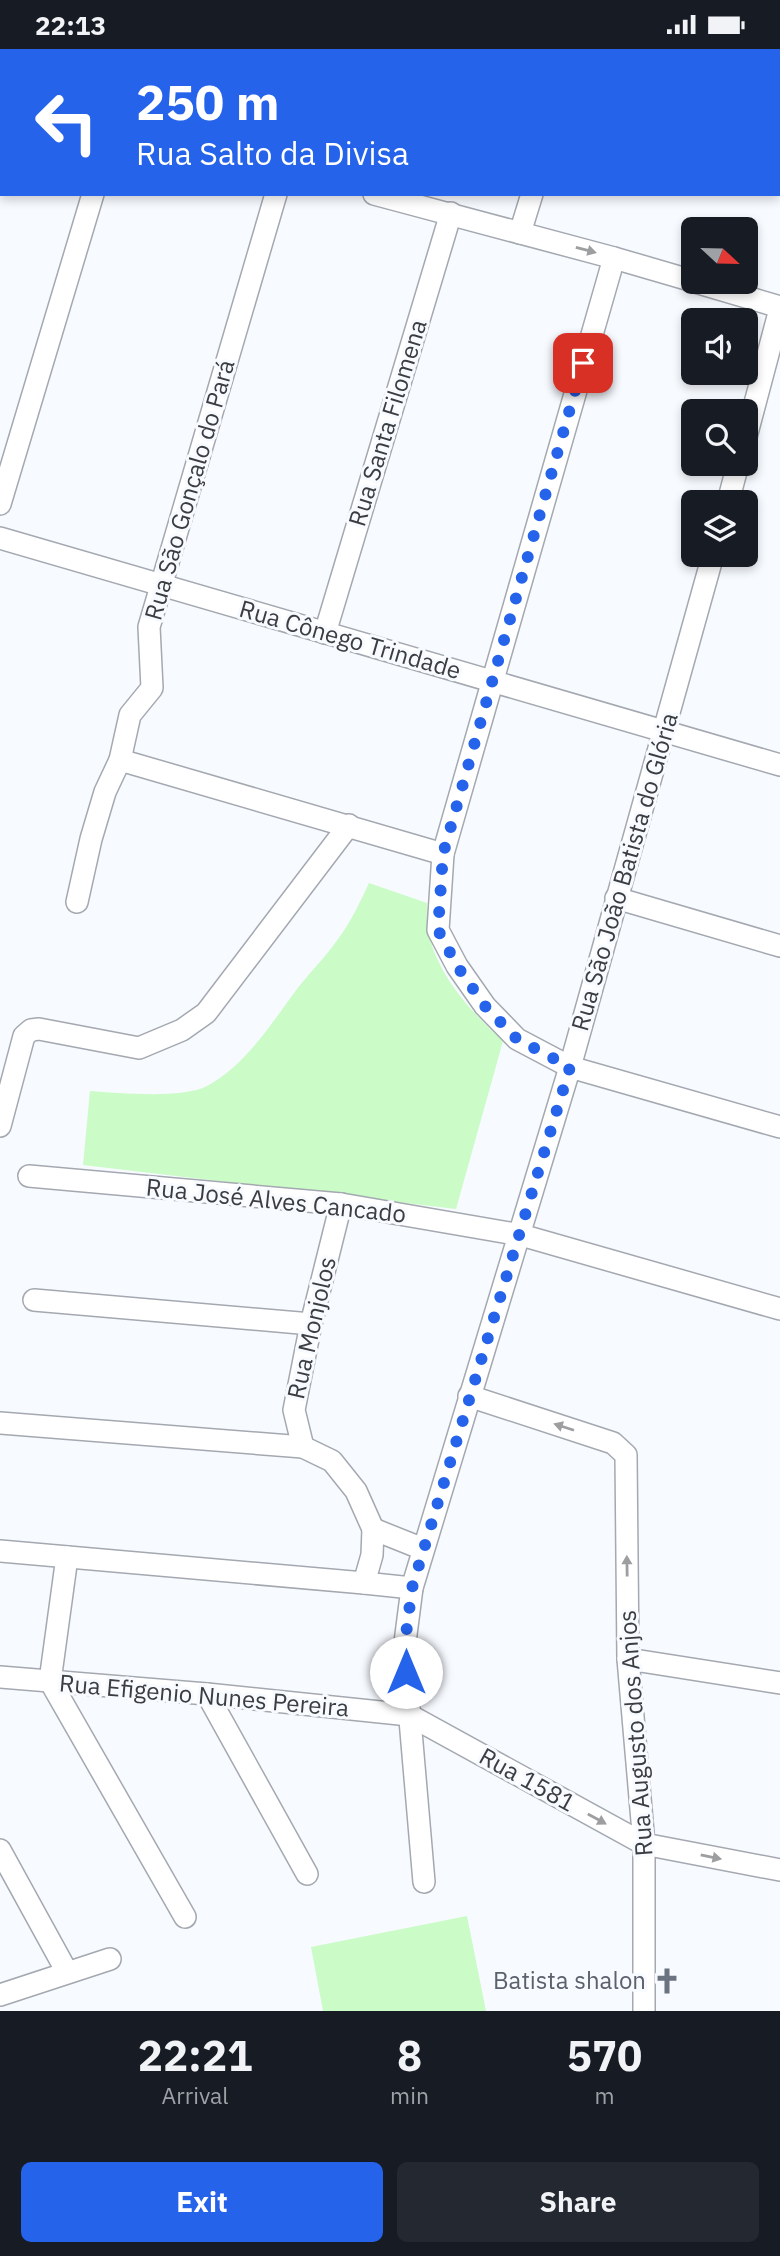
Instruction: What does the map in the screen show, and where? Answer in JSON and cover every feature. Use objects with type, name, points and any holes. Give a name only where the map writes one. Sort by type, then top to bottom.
[{"type":"street","points":[[0,504],[92,196]]},
{"type":"street","name":"Rua São Gonçalo do Pará","points":[[77,902],[91,839],[105,792],[120,760],[130,715],[152,688],[149,627],[275,196]]},
{"type":"street","points":[[382,196],[681,277]]},
{"type":"street","points":[[520,233],[531,196]]},
{"type":"street","name":"Rua Santa Filomena","points":[[325,633],[452,213]]},
{"type":"street","points":[[614,258],[443,854],[438,930],[457,966],[485,1006],[517,1039],[570,1067],[780,1127]]},
{"type":"street","points":[[735,294],[780,308],[756,399]]},
{"type":"street","name":"Rua Cônego Trindade","points":[[0,538],[780,765]]},
{"type":"street","name":"Rua São João Batista do Glória","points":[[424,1882],[404,1650],[412,1588],[570,1067],[710,567]]},
{"type":"street","points":[[120,760],[443,854]]},
{"type":"street","points":[[0,1126],[24,1036],[31,1030],[40,1029],[139,1048],[182,1030],[206,1013],[349,825]]},
{"type":"street","points":[[616,898],[780,946]]},
{"type":"street","name":"Rua José Alves Cancado","points":[[29,1176],[341,1204],[521,1235],[780,1309]]},
{"type":"street","name":"Rua Monjolos","points":[[303,1447],[294,1410],[341,1204]]},
{"type":"street","points":[[34,1300],[312,1324]]},
{"type":"street","name":"Rua Augusto dos Anjos","points":[[469,1397],[612,1443],[626,1454],[628,1658],[644,1844],[644,2011]]},
{"type":"street","points":[[0,1423],[303,1447],[332,1461],[356,1491],[373,1529],[372,1555],[364,1583]]},
{"type":"street","points":[[373,1529],[423,1549]]},
{"type":"street","points":[[0,1551],[412,1588]]},
{"type":"street","points":[[67,1557],[50,1682],[185,1917]]},
{"type":"street","points":[[628,1658],[780,1683]]},
{"type":"street","name":"Rua Efigenio Nunes Pereira","points":[[0,1677],[207,1694],[409,1715]]},
{"type":"street","points":[[207,1694],[307,1874]]},
{"type":"street","name":"Rua 1581","points":[[409,1715],[644,1844],[780,1870]]},
{"type":"street","points":[[0,1850],[67,1972]]},
{"type":"street","points":[[0,1995],[110,1959]]},
{"type":"green space","points":[[369,883],[427,903],[428,932],[441,966],[458,994],[503,1041],[456,1209],[83,1165],[90,1091],[182,1093],[207,1086],[220,1078],[233,1068],[266,1032],[299,986],[333,946],[351,919]]},
{"type":"green space","points":[[467,1916],[486,2011],[323,2011],[311,1947]]},
{"type":"place","name":"Batista shalon","points":[[667,1981]]},
{"type":"route","points":[[406,1672],[404,1650],[412,1588],[570,1067],[517,1039],[485,1006],[457,966],[438,930],[443,854],[583,363]]}]
